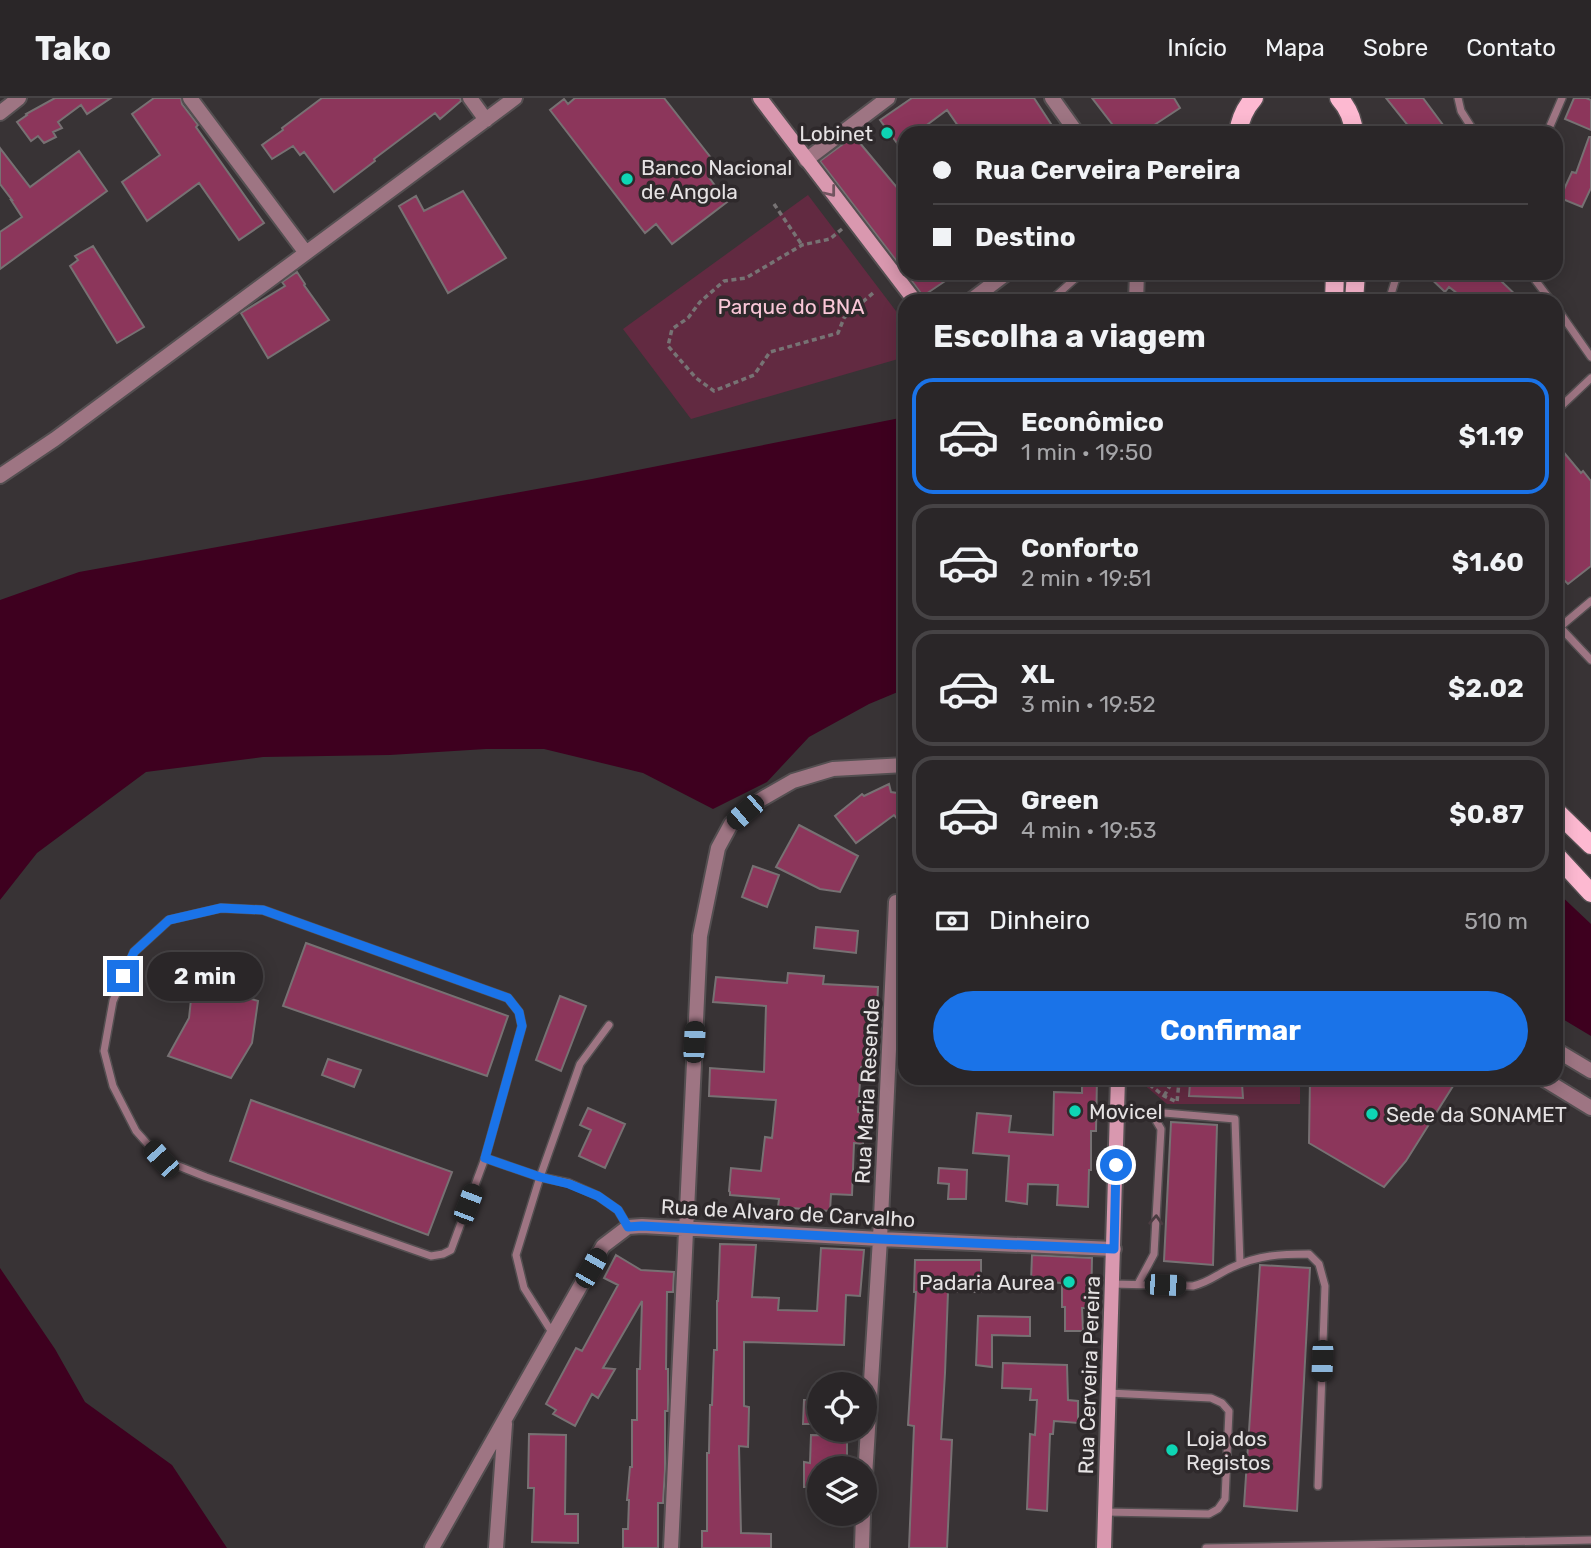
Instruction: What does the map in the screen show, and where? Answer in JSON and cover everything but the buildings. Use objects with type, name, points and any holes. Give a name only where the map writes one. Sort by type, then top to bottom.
[{"type":"main road","points":[[760,98],[898,279]]},
{"type":"main road","points":[[1340,99],[1353,126]]},
{"type":"main road","points":[[1238,126],[1250,100]]},
{"type":"main road","points":[[899,280],[910,294]]},
{"type":"main road","points":[[1563,818],[1591,845]]},
{"type":"main road","points":[[1563,863],[1591,893]]},
{"type":"main road","name":"Rua Cerveira Pereira","points":[[1104,1548],[1118,1085]]},
{"type":"street","points":[[0,113],[19,98]]},
{"type":"street","points":[[190,98],[306,253]]},
{"type":"street","points":[[470,98],[486,120]]},
{"type":"street","points":[[0,476],[55,439],[515,98]]},
{"type":"street","points":[[806,160],[888,98]]},
{"type":"street","points":[[1052,98],[1072,126]]},
{"type":"street","points":[[979,294],[998,280]]},
{"type":"street","points":[[671,1548],[700,936],[718,849],[731,824],[760,800],[793,781],[833,769],[898,765]]},
{"type":"street","name":"Rua Maria Resende","points":[[866,1456],[896,902]]},
{"type":"street","points":[[1563,1054],[1591,1071]]},
{"type":"street","points":[[1553,1085],[1591,1108]]},
{"type":"street","points":[[432,1548],[603,1246],[628,1227]]},
{"type":"street","name":"Rua de Alvaro de Carvalho","points":[[628,1227],[1114,1249]]},
{"type":"street","points":[[496,1548],[505,1420]]},
{"type":"street","points":[[862,1548],[863,1526]]},
{"type":"lane","points":[[1458,98],[1461,111],[1471,126]]},
{"type":"lane","points":[[1550,126],[1562,98]]},
{"type":"lane","points":[[1058,294],[1074,280]]},
{"type":"lane","points":[[1563,317],[1591,357]]},
{"type":"lane","points":[[1563,404],[1591,378]]},
{"type":"lane","points":[[1563,621],[1591,601]]},
{"type":"lane","points":[[1563,630],[1591,660]]},
{"type":"lane","points":[[221,908],[263,910],[508,998],[519,1012],[522,1026],[485,1158],[451,1250],[431,1256],[161,1159],[136,1131],[113,1086],[104,1051],[113,1001],[134,952],[169,920],[221,908]]},
{"type":"lane","points":[[553,1335],[524,1288],[516,1255],[580,1064],[609,1025]]},
{"type":"lane","points":[[1117,1109],[1235,1119],[1240,1264]]},
{"type":"lane","points":[[1138,1284],[1154,1254],[1161,1129],[1151,1112]]},
{"type":"lane","points":[[485,1158],[569,1184],[598,1196],[618,1210],[628,1227]]},
{"type":"lane","points":[[1112,1284],[1193,1286],[1206,1283],[1251,1259],[1275,1254],[1309,1254],[1319,1264],[1325,1286],[1318,1486]]},
{"type":"lane","points":[[1105,1512],[1209,1514],[1218,1509],[1225,1499],[1229,1411],[1211,1398],[1109,1393]]},
{"type":"lane","points":[[1206,1548],[1591,1540]]},
{"type":"path","points":[[774,204],[802,246]]},
{"type":"path","points":[[853,220],[830,239],[802,246],[746,278],[724,281],[688,318],[672,329],[668,346],[696,378],[714,391],[754,375],[771,352],[838,333],[844,318],[873,293]]},
{"type":"path","points":[[1150,1085],[1177,1102],[1176,1085]]},
{"type":"path","points":[[1164,1096],[1172,1085]]},
{"type":"green space","name":"Parque do BNA","points":[[808,195],[898,314],[898,359],[691,419],[623,329]]},
{"type":"green space","points":[[1144,1085],[1300,1085],[1300,1104],[1167,1104]]},
{"type":"shaded area","points":[[898,418],[898,692],[869,704],[809,737],[767,782],[713,809],[643,773],[544,749],[263,757],[146,772],[37,853],[0,900],[0,600],[79,572],[592,479]]},
{"type":"shaded area","points":[[1563,898],[1591,924],[1591,1036],[1563,1019]]},
{"type":"shaded area","points":[[0,1268],[55,1349],[85,1402],[172,1465],[227,1548],[0,1548]]},
{"type":"place","name":"Lobinet","points":[[887,133]]},
{"type":"place","name":"Banco Nacional de Angola","points":[[627,179]]},
{"type":"place","name":"Movicel","points":[[1075,1111]]},
{"type":"place","name":"Sede da SONAMET","points":[[1372,1114]]},
{"type":"place","name":"Padaria Aurea","points":[[1069,1282]]},
{"type":"place","name":"Loja dos Registos","points":[[1172,1450]]},
{"type":"route","points":[[123,976],[134,952],[169,920],[221,908],[263,910],[508,998],[519,1012],[522,1026],[485,1158],[569,1184],[598,1196],[618,1210],[628,1227],[1114,1249],[1116,1165]]}]
